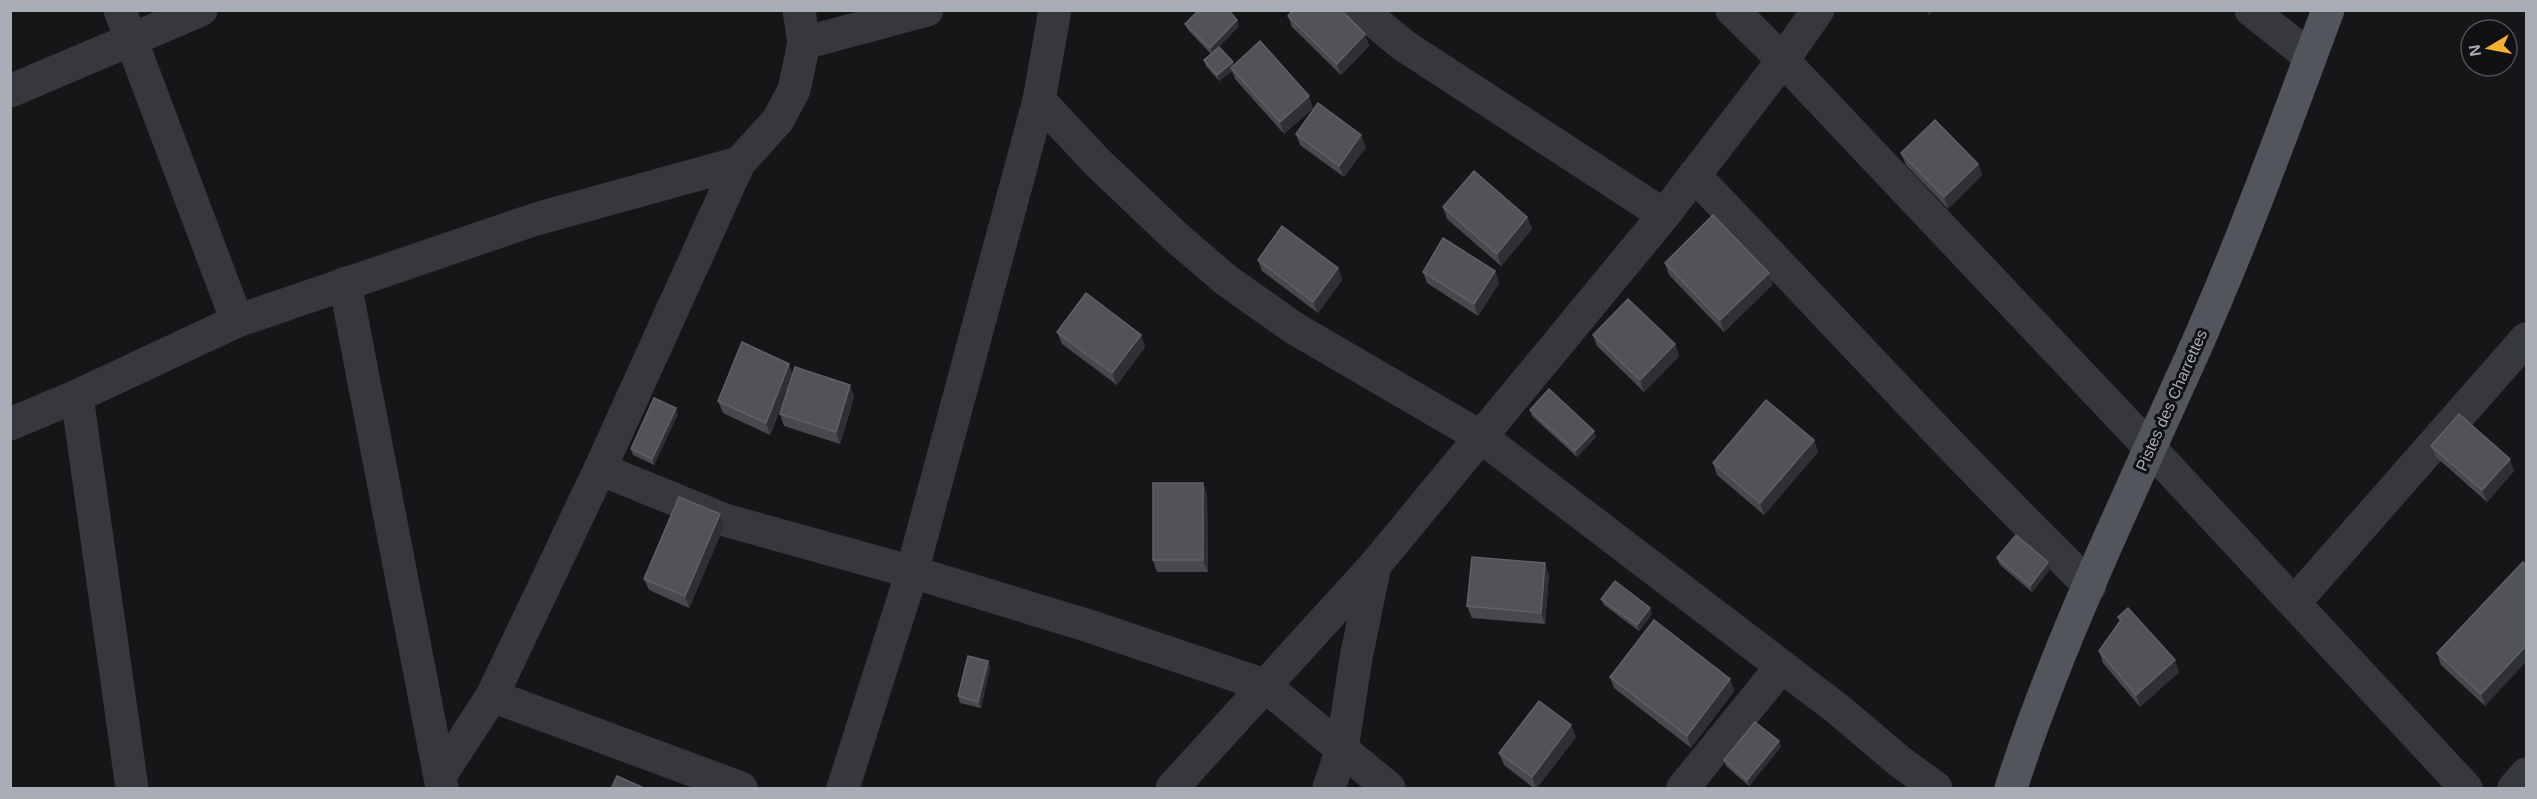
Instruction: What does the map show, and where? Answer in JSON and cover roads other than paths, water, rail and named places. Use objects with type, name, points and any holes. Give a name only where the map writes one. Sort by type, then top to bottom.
[{"type":"main road","name":"Pistes des Charrettes","points":[[2012,789],[2031,729],[2090,586],[2235,255],[2328,10]]},
{"type":"street","points":[[120,10],[237,321]]},
{"type":"street","points":[[10,92],[201,10]]},
{"type":"street","points":[[441,782],[492,696],[600,469],[739,164],[778,120],[794,90],[804,43],[799,10]]},
{"type":"street","points":[[804,43],[927,10]]},
{"type":"street","points":[[843,789],[912,572],[1039,100],[1055,10]]},
{"type":"street","points":[[1361,10],[1403,45],[1664,215]]},
{"type":"street","points":[[1732,10],[1784,60],[2149,447],[2466,789]]},
{"type":"street","points":[[1172,789],[1375,566],[1664,215],[1784,60],[1818,10]]},
{"type":"street","points":[[2251,10],[2310,57]]},
{"type":"street","points":[[1039,100],[1097,162],[1176,237],[1226,280],[1294,328],[1481,437],[1782,666],[1936,789]]},
{"type":"street","points":[[10,424],[77,396],[237,321],[536,219],[739,164]]},
{"type":"street","points":[[1694,175],[1862,349],[2005,503],[2090,586]]},
{"type":"street","points":[[345,284],[441,782]]},
{"type":"street","points":[[2294,603],[2526,339]]},
{"type":"street","points":[[77,396],[132,789]]},
{"type":"street","points":[[600,469],[725,520],[912,572],[1089,626],[1264,686],[1389,789]]},
{"type":"street","points":[[1329,789],[1342,749],[1356,658],[1375,566]]},
{"type":"street","points":[[1683,789],[1782,666]]},
{"type":"street","points":[[492,696],[741,789]]},
{"type":"street","points":[[2514,789],[2526,774]]}]
